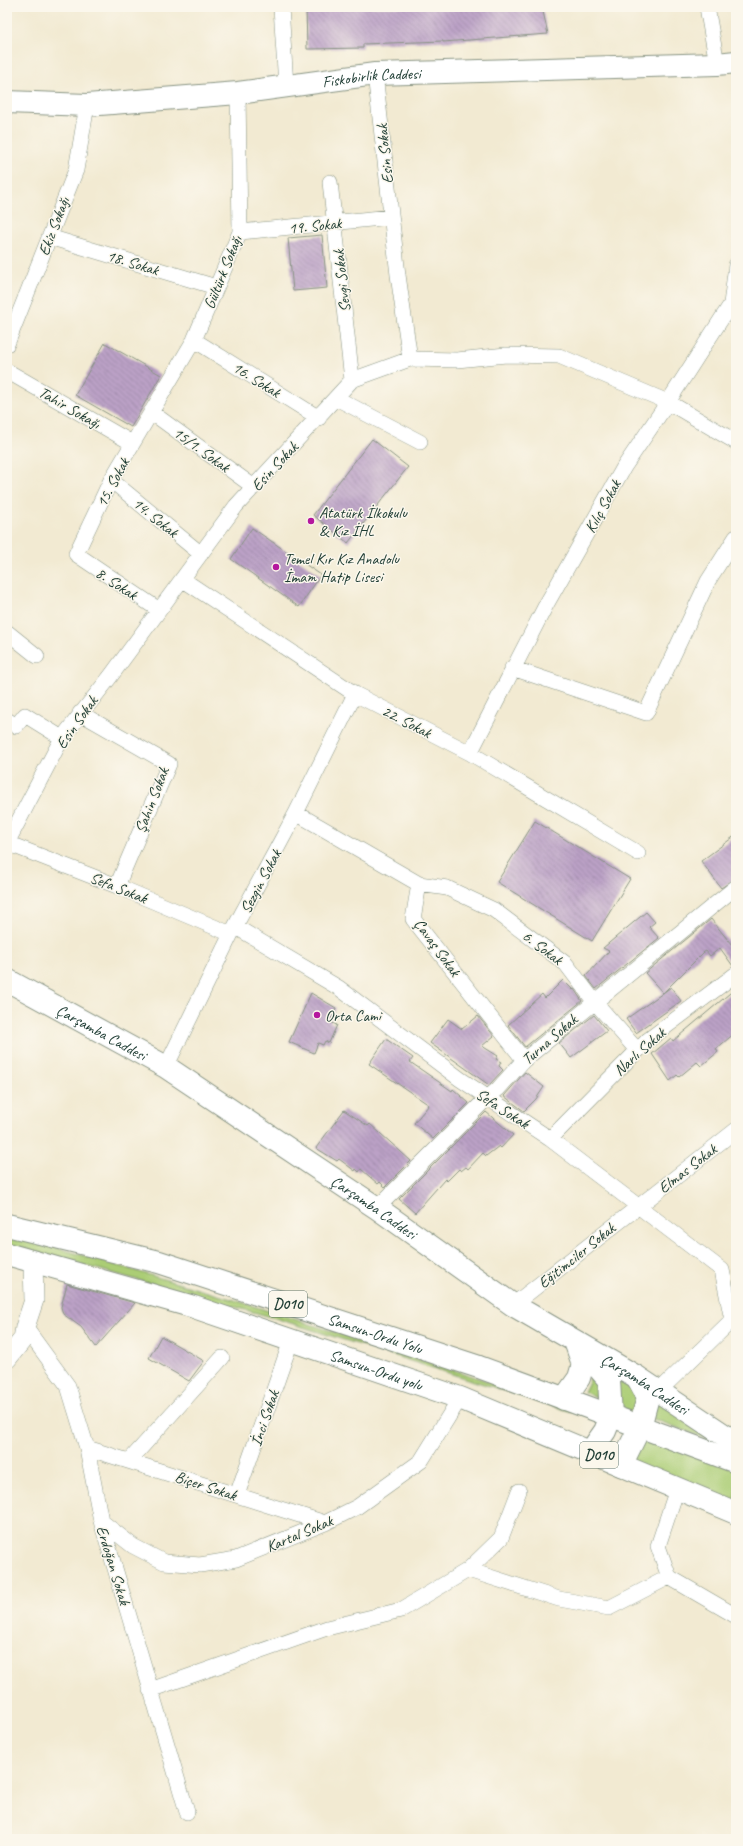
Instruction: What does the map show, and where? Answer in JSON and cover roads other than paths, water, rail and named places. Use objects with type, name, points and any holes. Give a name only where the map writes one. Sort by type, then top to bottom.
[{"type":"main road","name":"Fiskobirlik Caddesi","points":[[7,102],[87,105],[238,93],[375,74],[726,63]]},
{"type":"main road","name":"Çarşamba Caddesi","points":[[7,980],[166,1067],[377,1208],[513,1305],[637,1377],[736,1443]]},
{"type":"main road","name":"Samsun-Ordu Yolu","points":[[7,1225],[159,1262],[479,1367],[736,1462]]},
{"type":"main road","name":"Samsun-Ordu yolu","points":[[7,1254],[194,1307],[460,1398],[591,1451],[736,1513]]},
{"type":"main road","points":[[564,1398],[579,1378],[583,1364],[575,1341]]},
{"type":"main road","points":[[575,1341],[609,1380],[611,1416],[606,1431],[591,1451]]},
{"type":"main road","points":[[621,1464],[640,1427],[648,1397],[637,1377]]},
{"type":"street","points":[[282,7],[286,86]]},
{"type":"street","points":[[707,7],[726,63]]},
{"type":"street","name":"Esin Sokak","points":[[7,843],[62,738],[80,713],[110,677],[236,506],[319,418],[352,380],[410,359],[391,217],[375,74]]},
{"type":"street","name":"Gültürk Sokağı","points":[[151,412],[194,340],[240,232],[238,93]]},
{"type":"street","name":"Ekiz Sokağı","points":[[7,344],[76,170],[87,105]]},
{"type":"street","name":"Sevgi Sokak","points":[[330,182],[352,380]]},
{"type":"street","name":"19. Sokak","points":[[240,232],[335,224],[391,217]]},
{"type":"street","name":"18. Sokak","points":[[49,237],[216,287]]},
{"type":"street","name":"Kılıç Sokak","points":[[470,753],[512,668],[624,467],[731,304],[736,265]]},
{"type":"street","name":"16. Sokak","points":[[194,340],[319,418]]},
{"type":"street","points":[[410,359],[457,360],[506,355],[558,356],[668,402],[736,442]]},
{"type":"street","name":"Tahir Sokağı","points":[[7,371],[132,443]]},
{"type":"street","points":[[336,398],[420,442]]},
{"type":"street","name":"15. Sokak","points":[[76,554],[111,480],[151,412]]},
{"type":"street","name":"15/1. Sokak","points":[[151,412],[254,487]]},
{"type":"street","name":"14. Sokak","points":[[111,480],[202,554]]},
{"type":"street","points":[[512,668],[646,713],[708,581],[736,537]]},
{"type":"street","name":"8. Sokak","points":[[76,554],[158,610]]},
{"type":"street","name":"22. Sokak","points":[[182,579],[355,694],[470,753],[638,853]]},
{"type":"street","points":[[7,632],[37,656]]},
{"type":"street","name":"Sezgin Sokak","points":[[166,1067],[233,931],[296,813],[355,694]]},
{"type":"street","name":"Şahin Sokak","points":[[80,713],[169,764],[116,886]]},
{"type":"street","points":[[7,720],[16,726],[25,715],[62,738]]},
{"type":"street","points":[[296,813],[419,884]]},
{"type":"street","name":"Sefa Sokak","points":[[7,843],[233,931],[338,988],[487,1098],[550,1139],[722,1270],[734,1320]]},
{"type":"street","name":"6. Sokak","points":[[419,884],[447,888],[494,910],[566,964],[594,1001],[637,1050]]},
{"type":"street","name":"Çavaş Sokak","points":[[419,884],[413,919],[524,1060]]},
{"type":"street","name":"Turna Sokak","points":[[377,1208],[487,1098],[498,1089],[524,1060],[594,1001],[736,887]]},
{"type":"street","name":"Narlı Sokak","points":[[550,1139],[637,1050],[736,974]]},
{"type":"street","name":"Elmas Sokak","points":[[639,1206],[736,1130]]},
{"type":"street","name":"Eğitimciler Sokak","points":[[513,1305],[639,1206]]},
{"type":"street","points":[[7,1359],[23,1339],[25,1327],[34,1300],[33,1262]]},
{"type":"street","points":[[659,1391],[734,1320]]},
{"type":"street","name":"Erdoğan Sokak","points":[[25,1327],[68,1386],[87,1448],[101,1521],[187,1812]]},
{"type":"street","name":"İnci Sokak","points":[[237,1495],[291,1341]]},
{"type":"street","points":[[130,1460],[222,1358]]},
{"type":"street","name":"Kartal Sokak","points":[[101,1521],[133,1546],[164,1562],[200,1565],[236,1559],[325,1524],[357,1507],[421,1461],[460,1398]]},
{"type":"street","name":"Biçer Sokak","points":[[87,1448],[130,1460],[325,1524]]},
{"type":"street","points":[[677,1489],[658,1546],[669,1577],[736,1616]]},
{"type":"street","points":[[150,1690],[327,1628],[401,1610],[468,1570],[501,1538],[518,1491]]},
{"type":"street","points":[[468,1570],[559,1599],[609,1608],[669,1577]]},
{"type":"place","name":"Atatürk İlkokulu & Kız İHL","points":[[311,521]]},
{"type":"place","name":"Temel Kır Kız Anadolu İmam Hatip Lisesi","points":[[276,567]]},
{"type":"place","name":"Orta Cami","points":[[317,1015]]}]
